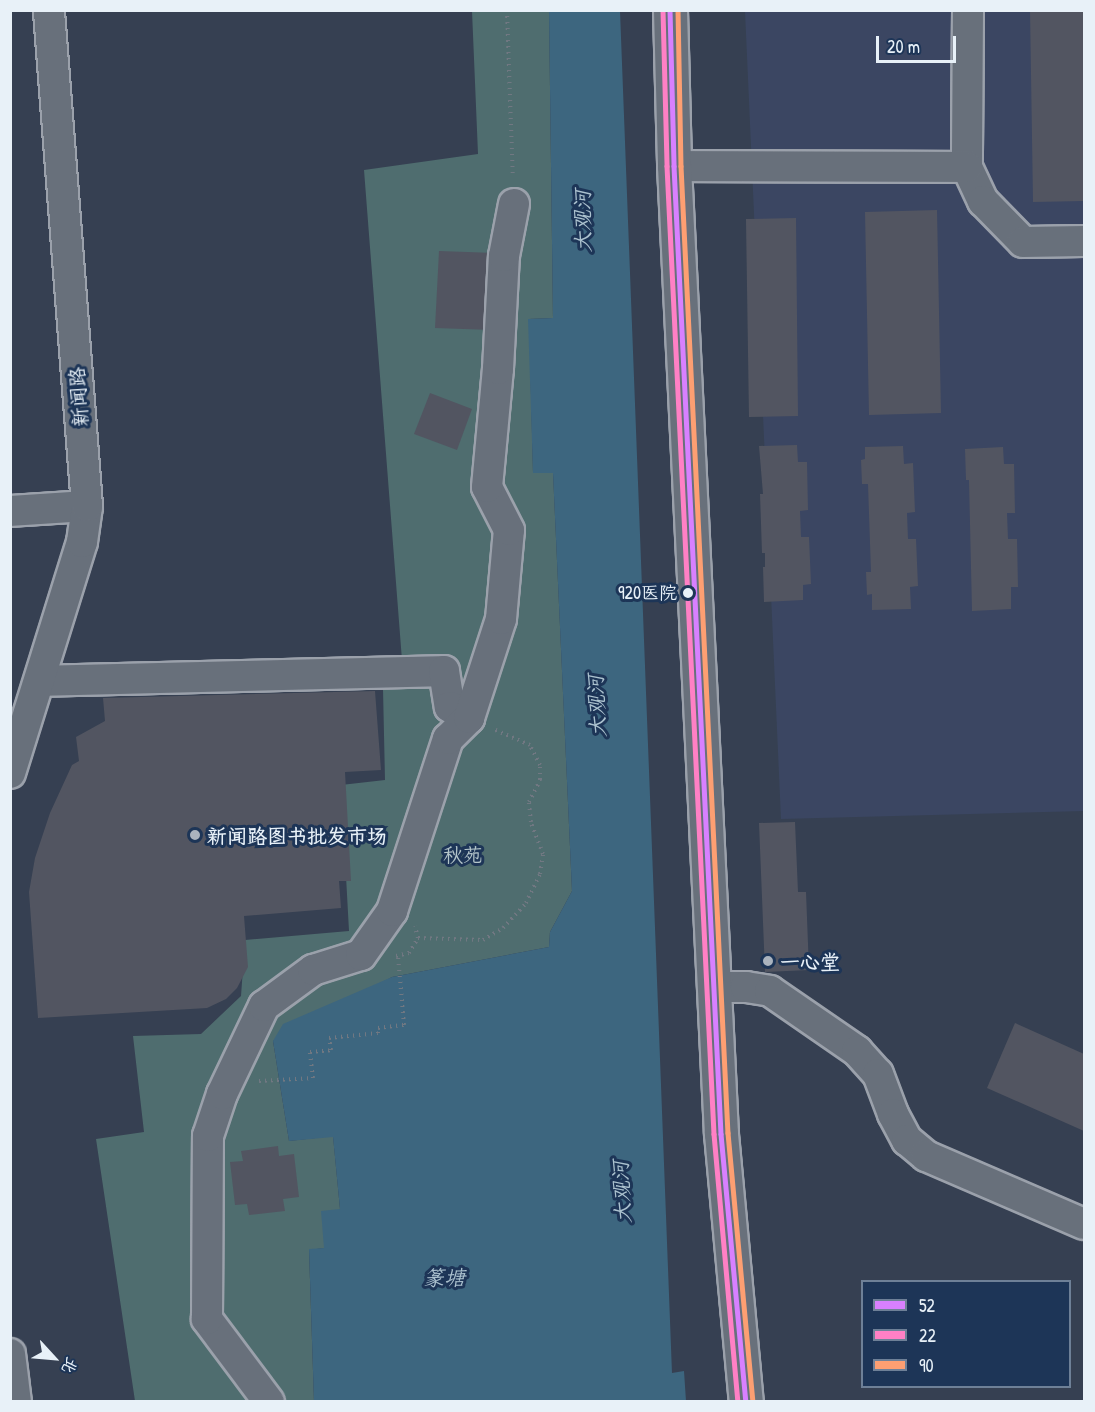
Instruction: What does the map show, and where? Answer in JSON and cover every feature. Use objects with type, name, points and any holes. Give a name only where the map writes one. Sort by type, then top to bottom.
[{"type":"main road","points":[[670,10],[674,166],[721,1134],[746,1401]]},
{"type":"street","name":"新闻路","points":[[10,773],[82,542],[87,506],[49,10]]},
{"type":"street","points":[[968,10],[967,167],[983,201],[1023,242],[1084,241]]},
{"type":"street","points":[[674,166],[967,167]]},
{"type":"street","points":[[269,1401],[207,1319],[208,1136],[222,1094],[264,1006],[313,970],[361,955],[392,911],[448,739],[469,718],[501,619],[509,530],[487,487],[498,369],[504,256],[514,204]]},
{"type":"street","points":[[10,511],[87,506]]},
{"type":"street","points":[[40,681],[444,671],[450,707],[469,718]]},
{"type":"street","points":[[713,987],[746,987],[770,991],[857,1051],[878,1074],[893,1114],[908,1140],[926,1156],[1084,1224]]},
{"type":"street","points":[[11,1357],[16,1401]]},
{"type":"path","points":[[507,10],[514,204]]},
{"type":"path","points":[[418,938],[483,940],[503,928],[526,903],[540,874],[543,854],[531,822],[529,802],[540,780],[540,765],[530,745],[469,718]]},
{"type":"path","points":[[279,1081],[313,1078],[310,1052],[331,1050],[329,1038],[378,1033],[378,1028],[404,1025],[398,957]]},
{"type":"shaded area","points":[[745,11],[1084,11],[1084,811],[781,819]]},
{"type":"green space","name":"秋苑","points":[[472,11],[549,11],[553,318],[529,319],[533,472],[553,472],[572,891],[550,932],[549,947],[392,977],[273,1041],[289,1141],[333,1136],[340,1209],[324,1248],[309,1250],[314,1401],[135,1401],[96,1139],[144,1132],[133,1036],[201,1034],[241,996],[245,940],[349,931],[341,785],[385,780],[383,689],[404,686],[364,170],[478,154]]},
{"type":"water","points":[[549,11],[620,11],[672,1373],[684,1371],[686,1401],[314,1401],[309,1249],[324,1248],[321,1211],[340,1209],[333,1137],[289,1141],[273,1041],[283,1024],[392,977],[549,947],[550,932],[572,891],[553,473],[533,473],[528,319],[553,318]]},
{"type":"building","points":[[1030,10],[1084,10],[1084,201],[1033,202]]},
{"type":"building","points":[[937,210],[941,413],[869,415],[865,212]]},
{"type":"building","points":[[796,218],[798,416],[749,417],[746,219]]},
{"type":"building","points":[[439,251],[495,253],[492,330],[435,328]]},
{"type":"building","points":[[430,393],[472,409],[457,450],[414,434]]},
{"type":"building","points":[[797,445],[798,462],[807,462],[808,510],[800,511],[801,537],[809,537],[811,584],[803,585],[803,600],[764,602],[765,553],[762,553],[760,494],[763,494],[759,446]]},
{"type":"building","points":[[903,446],[904,464],[913,463],[915,512],[907,513],[908,539],[916,539],[918,586],[910,587],[911,609],[872,610],[872,594],[867,595],[866,572],[871,572],[868,484],[862,484],[861,460],[865,459],[865,447]]},
{"type":"building","points":[[1003,447],[1004,464],[1014,464],[1015,513],[1007,513],[1008,539],[1017,539],[1018,587],[1011,587],[1011,609],[972,611],[969,480],[966,480],[965,449]]},
{"type":"building","name":"新闻路图书批发市场","points":[[375,691],[381,770],[345,772],[351,881],[339,881],[341,908],[244,916],[248,967],[237,988],[226,999],[207,1008],[38,1018],[29,892],[35,858],[50,813],[72,765],[79,761],[76,737],[105,721],[103,698]]},
{"type":"building","points":[[795,822],[798,892],[806,892],[809,970],[765,972],[759,823]]},
{"type":"building","points":[[1015,1023],[1084,1054],[1084,1131],[987,1088]]},
{"type":"building","points":[[278,1146],[279,1156],[294,1154],[299,1197],[283,1199],[285,1211],[249,1215],[247,1204],[235,1205],[230,1162],[243,1161],[241,1151]]},
{"type":"transit line","name":"22","points":[[663,10],[667,166],[714,1134],[738,1402]]},
{"type":"transit line","name":"52","points":[[670,10],[674,166],[721,1134],[746,1402]]},
{"type":"transit line","name":"90","points":[[678,10],[681,166],[728,1133],[753,1401]]},
{"type":"place","name":"920医院","points":[[688,593]]},
{"type":"place","name":"新闻路图书批发市场","points":[[195,835]]},
{"type":"place","name":"一心堂","points":[[768,961]]},
{"type":"water label","name":"大观河","points":[[583,221]]},
{"type":"water label","name":"大观河","points":[[597,706]]},
{"type":"water label","name":"大观河","points":[[622,1192]]},
{"type":"water label","name":"篆塘","points":[[444,1278]]}]
